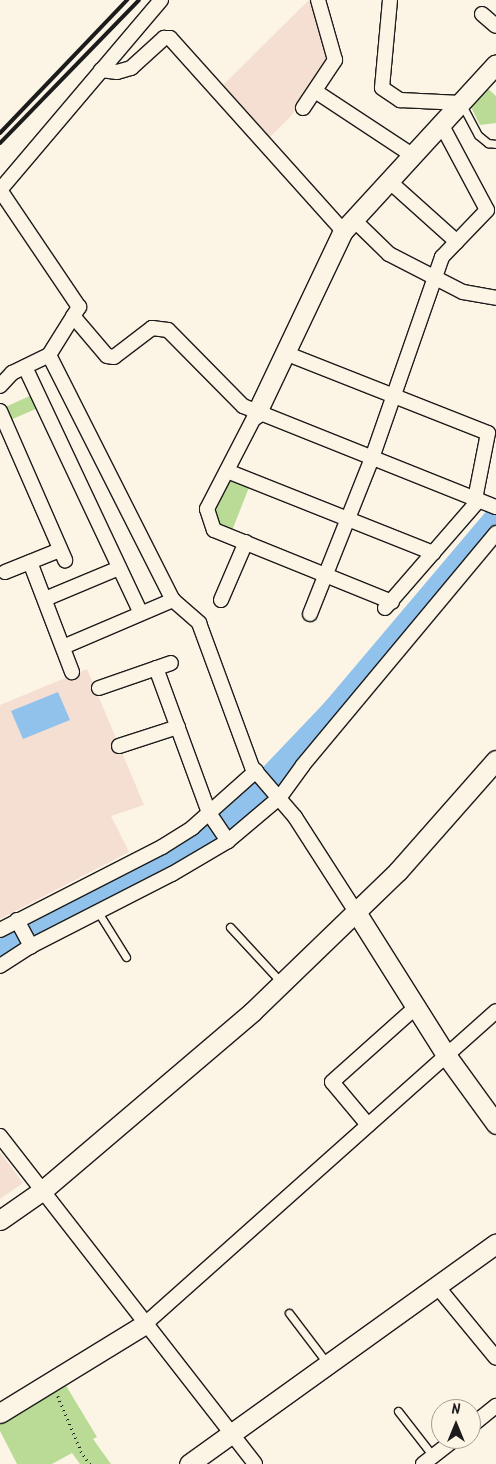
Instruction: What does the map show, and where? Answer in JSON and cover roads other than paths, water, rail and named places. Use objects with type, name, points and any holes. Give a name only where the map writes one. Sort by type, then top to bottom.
[{"type":"street","points":[[0,386],[12,373],[49,355],[79,307],[0,190],[161,0]]},
{"type":"street","points":[[304,108],[334,60],[318,0]]},
{"type":"street","points":[[390,0],[382,88],[400,100],[461,103]]},
{"type":"street","points":[[482,14],[496,26]]},
{"type":"street","points":[[101,70],[117,72],[131,68],[164,38],[170,38],[348,225],[388,254],[434,278],[463,292],[496,298]]},
{"type":"street","points":[[285,353],[488,433],[477,499],[388,605],[325,573],[214,530],[207,509],[256,414],[285,353],[348,225],[496,64]]},
{"type":"street","points":[[315,91],[412,155]]},
{"type":"street","points":[[310,614],[372,458],[442,257],[487,210],[441,124]]},
{"type":"street","points":[[389,181],[457,242]]},
{"type":"street","points":[[73,316],[107,356],[114,357],[152,328],[168,330],[243,406],[256,414],[496,507]]},
{"type":"street","points":[[49,355],[173,600],[199,623],[205,634],[258,773],[276,792],[356,912],[446,1055],[496,1124]]},
{"type":"street","points":[[25,367],[141,613]]},
{"type":"street","points":[[0,411],[63,555],[30,562],[5,572]]},
{"type":"street","points":[[227,471],[348,517],[433,553]]},
{"type":"street","points":[[0,966],[31,946],[172,874],[228,841],[302,765],[496,533]]},
{"type":"street","points":[[222,600],[246,542]]},
{"type":"street","points":[[30,562],[72,672]]},
{"type":"street","points":[[45,599],[119,568]]},
{"type":"street","points":[[63,647],[173,600]]},
{"type":"street","points":[[99,688],[171,663]]},
{"type":"street","points":[[156,668],[209,814],[228,841]]},
{"type":"street","points":[[119,746],[178,727]]},
{"type":"street","points":[[0,1220],[43,1190],[282,983],[398,871],[496,760]]},
{"type":"street","points":[[0,930],[162,847],[209,814],[258,773]]},
{"type":"street","points":[[17,920],[31,946]]},
{"type":"street","points":[[368,1125],[332,1082],[416,1007]]},
{"type":"street","points":[[0,1413],[145,1324],[496,1011]]},
{"type":"street","points":[[0,1136],[255,1464]]},
{"type":"street","points":[[189,1464],[496,1243]]},
{"type":"street","points":[[436,1285],[496,1358]]},
{"type":"street","points":[[481,1418],[496,1406]]},
{"type":"street","points":[[428,1460],[442,1449]]},
{"type":"lane","points":[[461,103],[478,135],[488,143],[496,144]]},
{"type":"lane","points":[[98,912],[126,957]]},
{"type":"lane","points":[[230,927],[282,983]]},
{"type":"lane","points":[[289,1313],[328,1363]]},
{"type":"lane","points":[[398,1411],[428,1460]]},
{"type":"water","points":[[58,692],[70,720],[23,739],[11,711]]},
{"type":"waterway","points":[[0,945],[161,861],[209,832],[255,793],[334,710],[496,518]]},
{"type":"railway","points":[[0,133],[127,0]]},
{"type":"railway","points":[[0,143],[139,0]]}]
